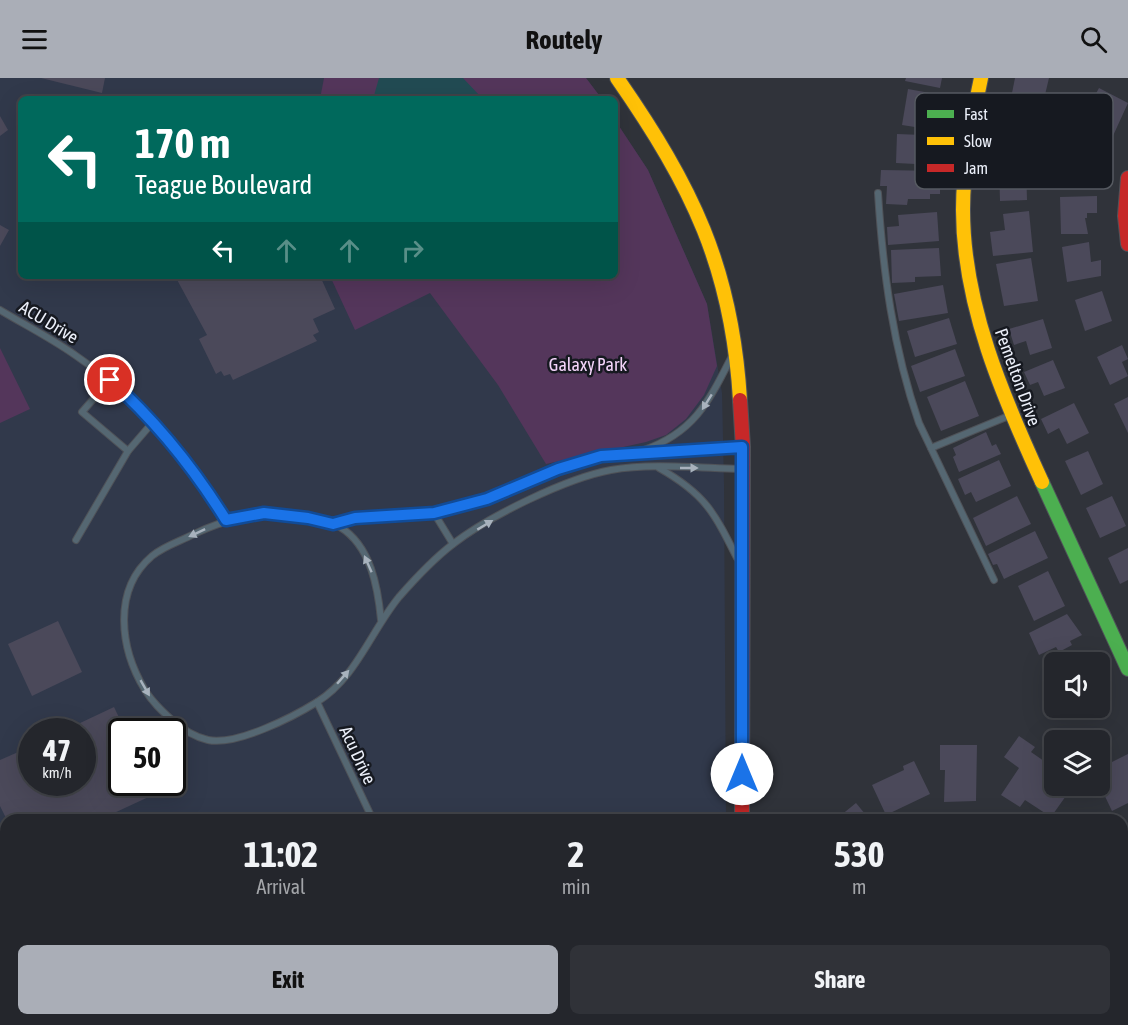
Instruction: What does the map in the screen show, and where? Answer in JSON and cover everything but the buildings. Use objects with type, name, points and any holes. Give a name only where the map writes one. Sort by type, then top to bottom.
[{"type":"main road","points":[[617,78],[661,142],[691,202],[712,252],[729,305],[741,405],[742,814]]},
{"type":"main road","name":"Pemelton Drive","points":[[978,93],[981,78]]},
{"type":"main road","points":[[1128,178],[1125,216],[1128,244]]},
{"type":"main road","name":"Pemelton Drive","points":[[964,189],[966,252],[976,311],[988,353],[1011,415],[1128,669]]},
{"type":"lane","points":[[878,193],[882,257],[890,316],[911,400],[931,448],[994,580]]},
{"type":"lane","name":"ACU Drive","points":[[0,310],[74,354],[110,380],[153,422],[201,479],[226,520]]},
{"type":"lane","points":[[637,453],[678,434],[698,417],[735,350]]},
{"type":"lane","points":[[110,380],[82,412],[128,451]]},
{"type":"lane","points":[[931,448],[1011,415]]},
{"type":"lane","points":[[76,540],[128,451],[153,422]]},
{"type":"lane","points":[[333,524],[355,518],[434,513],[487,499],[558,469],[601,456],[742,447]]},
{"type":"lane","points":[[659,468],[687,484],[704,500],[718,521],[742,567]]},
{"type":"lane","points":[[381,620],[377,587],[367,559],[342,528],[308,518],[264,513],[226,520],[153,555],[132,584],[125,604],[123,622],[131,657],[145,690],[155,705],[183,729],[209,740],[239,737],[317,702],[333,689],[359,659],[381,620],[401,594],[453,544],[563,484],[612,470],[741,469]]},
{"type":"lane","points":[[434,513],[453,544]]},
{"type":"lane","name":"Acu Drive","points":[[317,702],[370,814]]},
{"type":"shaded area","points":[[0,78],[586,78],[600,96],[18,96],[18,279],[618,279],[618,125],[648,170],[707,304],[722,393],[726,814],[0,814]]},
{"type":"shaded area","points":[[379,78],[463,78],[480,96],[374,96]]},
{"type":"green space","points":[[324,78],[586,78],[600,96],[321,96]]},
{"type":"green space","name":"Galaxy Park","points":[[618,125],[648,170],[707,304],[717,366],[704,395],[686,419],[666,435],[646,442],[546,464],[498,385],[430,293],[355,330],[331,279],[618,279]]},
{"type":"green space","points":[[0,348],[30,409],[0,423]]},
{"type":"traffic: fast","points":[[1042,482],[1128,669]]},
{"type":"traffic: slow","points":[[617,78],[667,155],[704,230],[728,309],[740,400]]},
{"type":"traffic: slow","points":[[978,93],[981,78]]},
{"type":"traffic: slow","points":[[963,189],[965,245],[978,315],[1000,384],[1042,482]]},
{"type":"traffic: jam","points":[[1128,178],[1125,216],[1128,244]]},
{"type":"traffic: jam","points":[[740,400],[743,447],[742,814]]},
{"type":"route","points":[[110,380],[153,422],[180,453],[201,479],[226,520],[264,513],[308,518],[333,524],[355,518],[401,517],[434,513],[487,499],[558,469],[601,456],[742,447],[742,774]]}]
